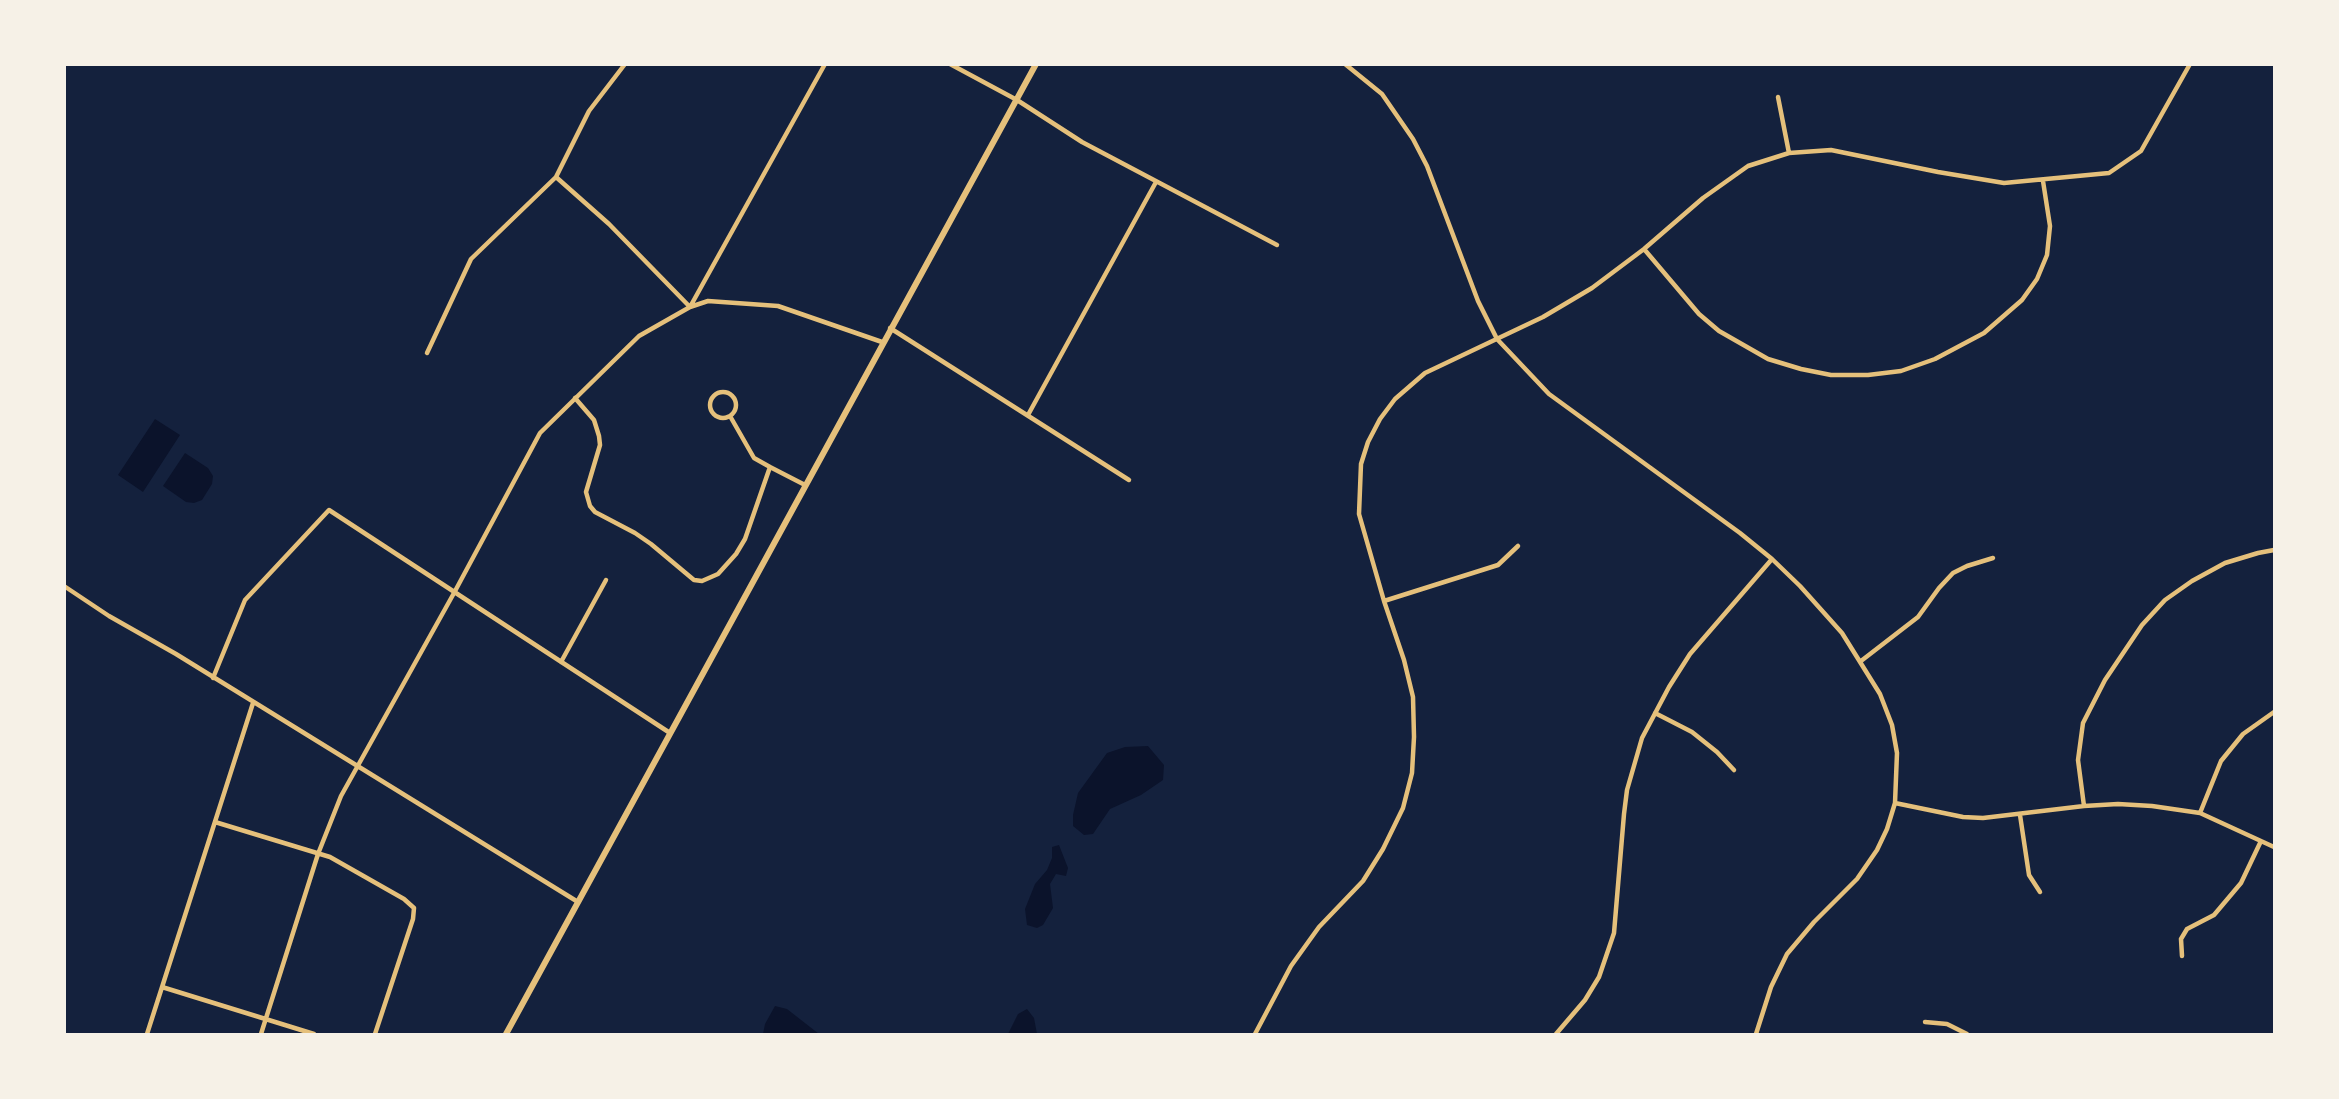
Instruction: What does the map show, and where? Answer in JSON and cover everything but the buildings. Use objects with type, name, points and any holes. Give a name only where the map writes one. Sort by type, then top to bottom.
[{"type":"main road","points":[[506,1035],[882,342],[1036,64]]},
{"type":"street","points":[[427,353],[471,259],[556,177],[589,111],[625,64]]},
{"type":"street","points":[[690,308],[825,64]]},
{"type":"street","points":[[950,64],[1017,100],[1082,142],[1278,245]]},
{"type":"street","points":[[1345,64],[1382,94],[1413,139],[1427,166],[1478,301],[1497,339],[1549,394],[1740,533],[1772,559],[1824,611],[1861,661],[1880,694],[1892,724],[1897,753],[1898,781],[1895,803],[1887,829],[1867,867],[1787,954],[1771,987],[1756,1035]]},
{"type":"street","points":[[1255,1035],[1291,966],[1319,927],[1363,881],[1383,849],[1403,807],[1412,772],[1413,697],[1404,660],[1359,514],[1361,464],[1368,442],[1380,418],[1411,384],[1425,373],[1570,302],[1617,271],[1724,181],[1748,166],[1789,153],[1832,150],[2004,183],[2109,173],[2141,151],[2190,64]]},
{"type":"street","points":[[1778,98],[1789,153]]},
{"type":"street","points":[[556,177],[609,224],[690,308]]},
{"type":"street","points":[[1644,249],[1699,314],[1719,331],[1768,359],[1831,375],[1868,375],[1901,371],[1935,359],[1984,333],[2022,300],[2037,279],[2047,255],[2050,226],[2043,181]]},
{"type":"street","points":[[1028,415],[1156,182]]},
{"type":"street","points":[[261,1035],[318,854],[341,795],[540,433],[643,333],[708,301],[778,306],[882,342]]},
{"type":"street","points":[[890,328],[1129,480]]},
{"type":"street","points":[[724,393],[734,399],[736,406],[730,416],[722,418],[712,412],[710,404],[716,394],[724,393]]},
{"type":"street","points":[[575,398],[594,420],[599,436],[600,446],[586,492],[590,506],[595,512],[651,544],[694,580],[702,581],[718,574],[736,554],[745,539],[770,467]]},
{"type":"street","points":[[730,416],[754,458],[805,485]]},
{"type":"street","points":[[213,678],[245,600],[329,510],[670,733]]},
{"type":"street","points":[[1384,601],[1498,565],[1518,546]]},
{"type":"street","points":[[2084,806],[2078,760],[2083,723],[2105,680],[2142,625],[2165,600],[2192,581],[2225,563],[2258,552],[2274,550]]},
{"type":"street","points":[[1861,661],[1918,617],[1938,588],[1953,573],[1993,558]]},
{"type":"street","points":[[1556,1035],[1585,1000],[1599,977],[1608,955],[1614,933],[1623,814],[1627,790],[1642,738],[1690,654],[1772,559]]},
{"type":"street","points":[[561,662],[606,580]]},
{"type":"street","points":[[64,586],[78,597],[578,902]]},
{"type":"street","points":[[147,1035],[253,703]]},
{"type":"street","points":[[2200,813],[2221,761],[2243,734],[2274,712]]},
{"type":"street","points":[[1655,713],[1692,732],[1717,752],[1734,770]]},
{"type":"street","points":[[1895,803],[1963,817],[1983,818],[2084,806],[2118,804],[2152,806],[2200,813],[2274,847]]},
{"type":"street","points":[[2020,815],[2029,875],[2040,892]]},
{"type":"street","points":[[215,822],[330,857],[404,899],[414,908],[413,918],[375,1035]]},
{"type":"street","points":[[2182,956],[2181,939],[2187,929],[2214,915],[2228,899],[2241,883],[2261,841]]},
{"type":"street","points":[[162,987],[314,1035]]},
{"type":"street","points":[[1925,1022],[1947,1024],[1967,1035]]},
{"type":"water","points":[[155,419],[180,435],[143,492],[118,475]]},
{"type":"water","points":[[185,453],[208,468],[213,476],[212,484],[202,500],[194,503],[186,502],[163,486]]},
{"type":"water","points":[[1148,746],[1164,765],[1163,780],[1141,795],[1110,809],[1093,834],[1084,835],[1073,826],[1078,793],[1107,753],[1125,747]]},
{"type":"water","points":[[1059,845],[1068,868],[1066,876],[1056,874],[1050,884],[1053,908],[1043,925],[1037,928],[1027,925],[1025,909],[1035,884],[1047,870],[1052,858],[1052,847]]},
{"type":"water","points":[[775,1006],[787,1009],[819,1034],[763,1034],[765,1024]]},
{"type":"water","points":[[1027,1009],[1034,1018],[1037,1034],[1008,1034],[1018,1014]]}]
